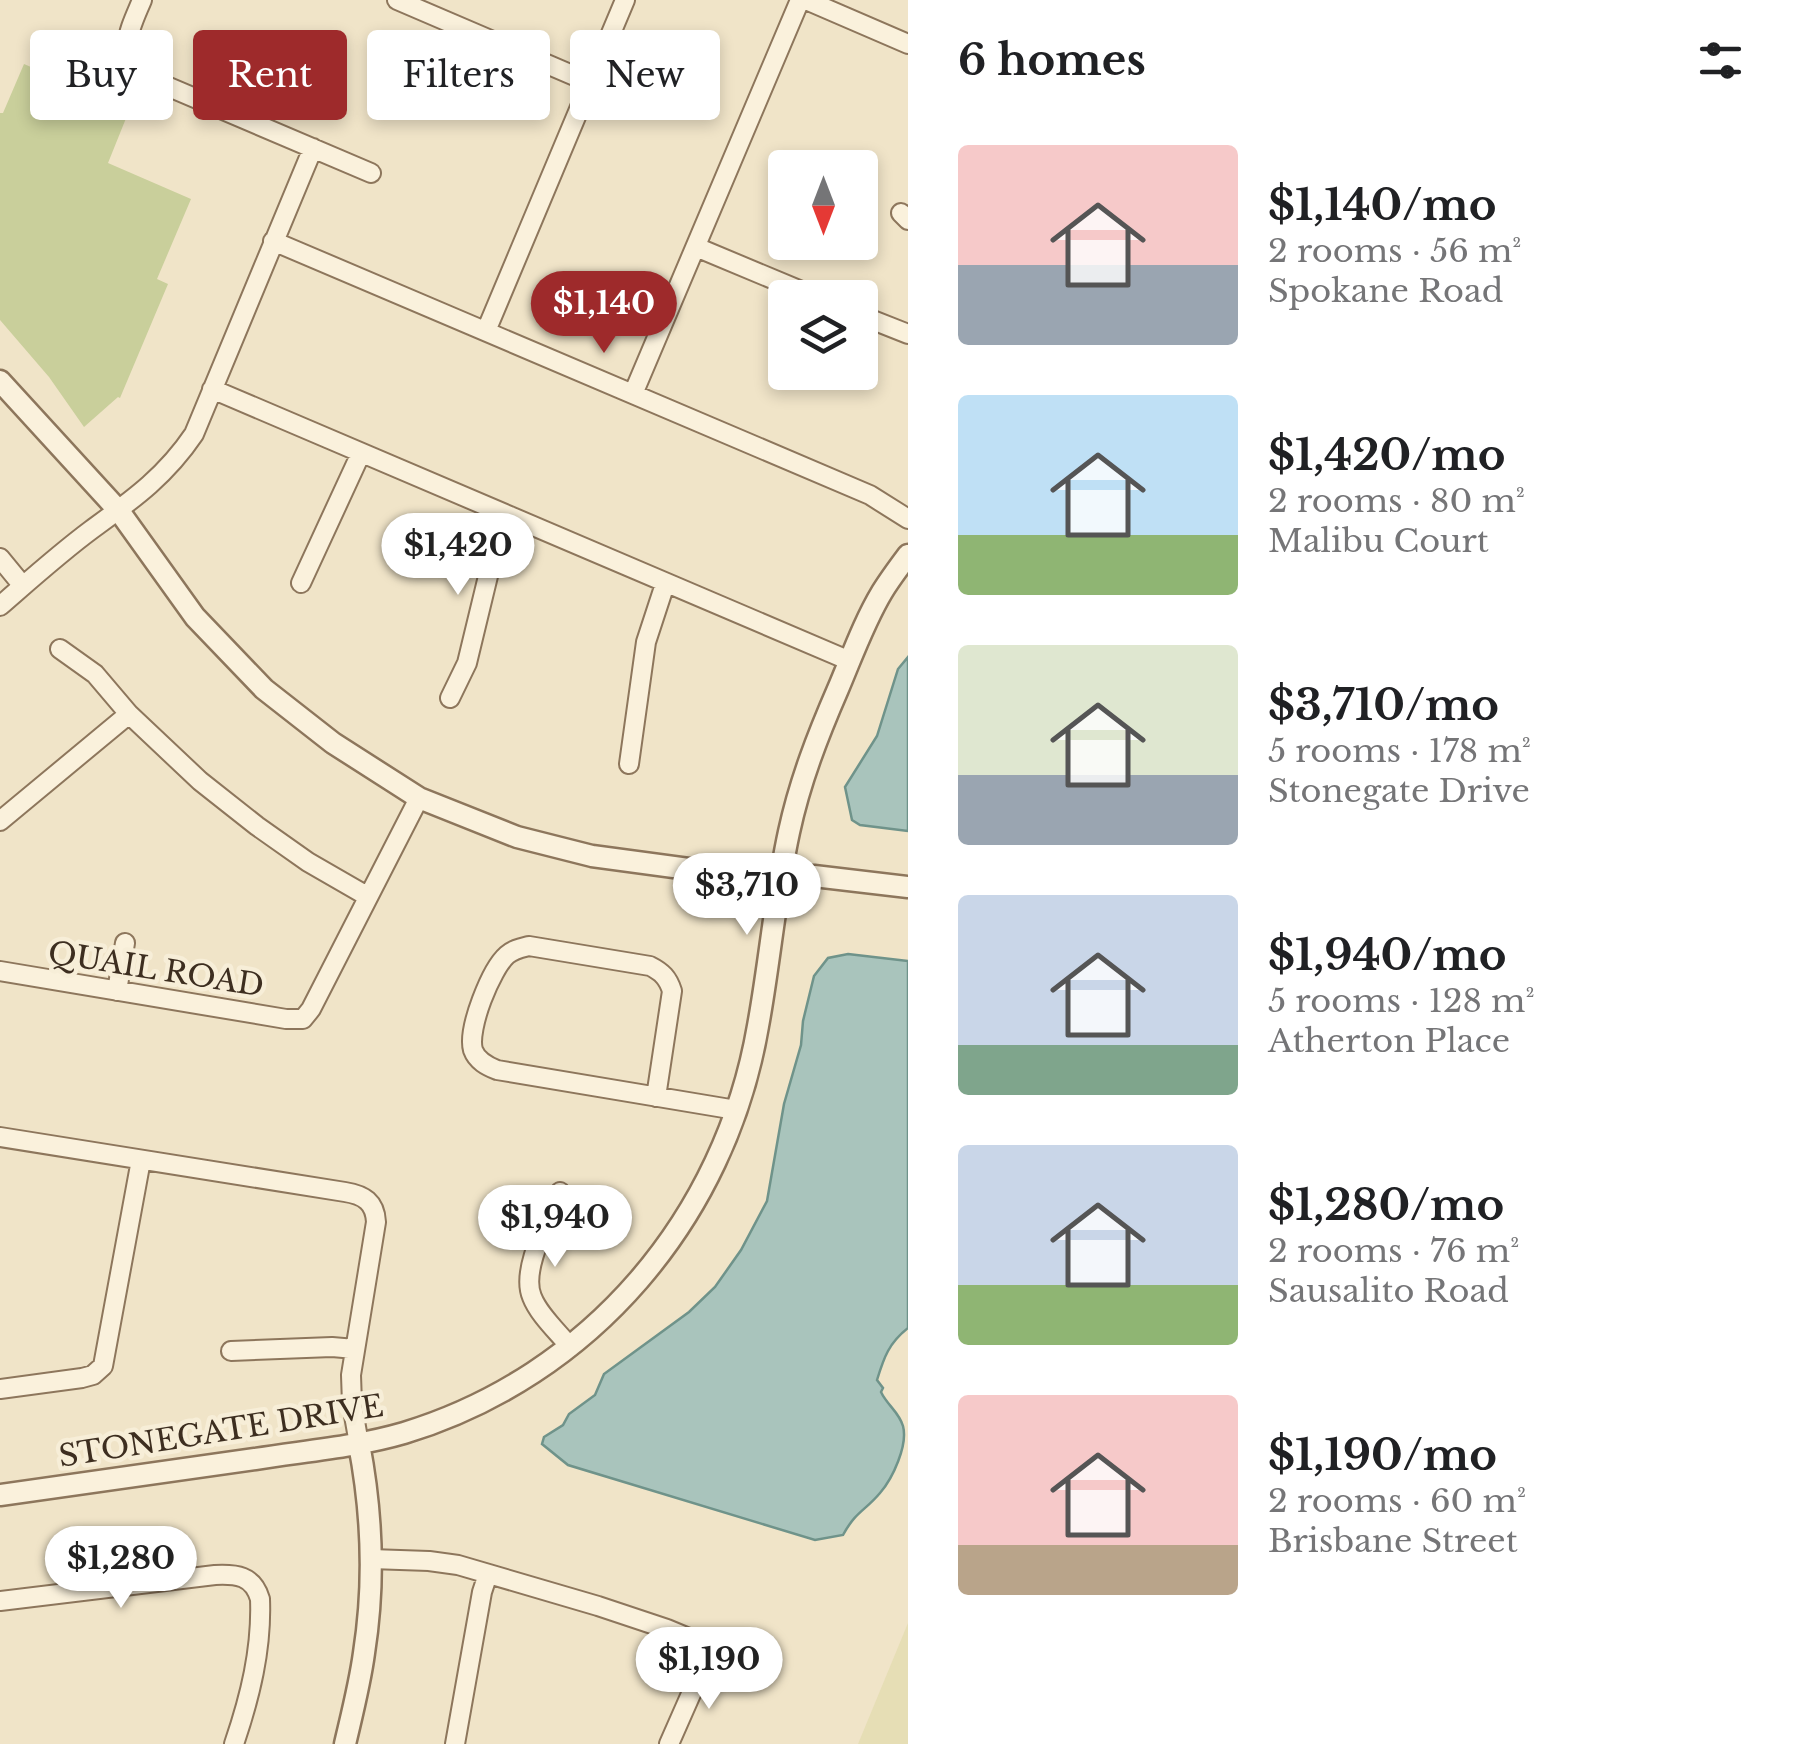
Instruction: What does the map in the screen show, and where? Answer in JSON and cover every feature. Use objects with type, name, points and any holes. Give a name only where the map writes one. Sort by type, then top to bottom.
[{"type":"street","points":[[142,0],[129,30],[126,52],[132,67],[143,76],[371,173]]},
{"type":"street","points":[[397,0],[570,74]]},
{"type":"street","points":[[614,30],[626,0]]},
{"type":"street","points":[[633,394],[803,0],[908,44]]},
{"type":"street","points":[[486,332],[576,120]]},
{"type":"street","points":[[0,606],[156,480],[179,456],[194,434],[313,148]]},
{"type":"street","points":[[273,241],[870,495],[908,519]]},
{"type":"street","points":[[696,247],[775,280]]},
{"type":"street","points":[[878,322],[908,334]]},
{"type":"street","points":[[0,381],[119,511],[195,618],[264,689],[333,743],[419,798],[517,837],[592,856],[748,877],[814,876],[908,887]]},
{"type":"street","points":[[212,390],[850,661]]},
{"type":"street","points":[[301,583],[361,453]]},
{"type":"street","points":[[450,698],[467,663],[489,572],[510,516]]},
{"type":"street","name":"STONEGATE DRIVE","points":[[0,1495],[359,1444],[413,1430],[466,1410],[517,1383],[570,1347],[632,1288],[672,1239],[711,1172],[736,1110],[758,1028],[781,877],[800,788],[814,745],[875,605],[908,554]]},
{"type":"street","points":[[0,558],[23,586]]},
{"type":"street","points":[[628,764],[646,642],[665,584]]},
{"type":"street","points":[[60,649],[95,674],[129,714],[200,781],[308,862],[367,896],[419,798]]},
{"type":"street","points":[[0,822],[129,714]]},
{"type":"street","name":"QUAIL ROAD","points":[[0,971],[302,1019],[312,1010],[367,896]]},
{"type":"street","points":[[116,990],[124,943]]},
{"type":"street","points":[[656,1097],[672,991],[659,970],[529,946],[507,955],[476,1018],[472,1041],[481,1062],[497,1070],[656,1097],[736,1110]]},
{"type":"street","points":[[0,1136],[356,1194],[374,1208],[376,1222],[351,1390],[370,1520],[371,1558],[364,1651],[344,1744]]},
{"type":"street","points":[[0,1389],[82,1378],[103,1366],[141,1160]]},
{"type":"street","points":[[560,1192],[532,1261],[529,1288],[538,1308],[570,1347]]},
{"type":"street","points":[[232,1351],[355,1349]]},
{"type":"street","points":[[371,1558],[458,1565],[667,1628],[691,1640],[706,1660],[669,1744]]},
{"type":"street","points":[[0,1601],[214,1575],[233,1574],[252,1582],[260,1599],[256,1661],[234,1744]]},
{"type":"street","points":[[455,1744],[488,1574]]},
{"type":"shaded area","points":[[908,1623],[908,1744],[858,1744]]},
{"type":"green space","points":[[24,64],[30,67],[30,120],[125,120],[108,163],[191,199],[157,279],[168,284],[120,398],[84,427],[49,377],[0,320],[3,113]]},
{"type":"water","points":[[908,657],[908,831],[860,825],[852,820],[845,787],[877,736],[898,669]]},
{"type":"water","points":[[848,954],[908,961],[908,1328],[888,1351],[877,1380],[901,1421],[904,1434],[898,1461],[880,1493],[843,1535],[815,1540],[568,1465],[542,1444],[544,1437],[595,1395],[604,1374],[689,1312],[715,1287],[741,1250],[767,1201],[784,1104],[801,1045],[814,976],[828,958]]}]
